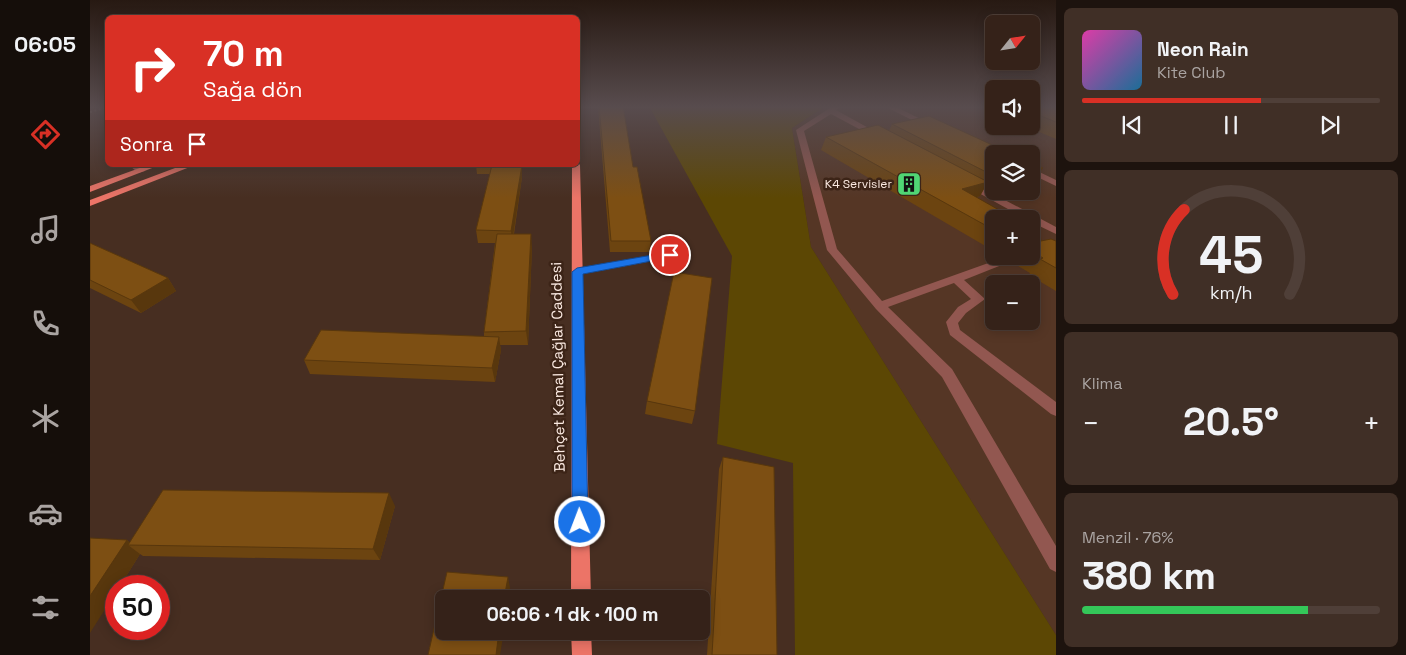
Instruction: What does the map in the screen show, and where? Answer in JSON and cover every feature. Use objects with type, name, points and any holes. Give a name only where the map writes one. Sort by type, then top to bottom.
[{"type":"main road","points":[[90,203],[186,167]]},
{"type":"main road","name":"Behçet Kemal Çağlar Caddesi","points":[[576,167],[581,590]]},
{"type":"main road","points":[[90,189],[137,168]]},
{"type":"main road","points":[[581,640],[582,655]]},
{"type":"street","points":[[802,137],[832,250],[880,306],[947,373],[1056,563]]},
{"type":"street","points":[[881,137],[891,143]]},
{"type":"street","points":[[1040,175],[1056,183]]},
{"type":"street","points":[[960,180],[1056,231]]},
{"type":"street","points":[[577,272],[670,255]]},
{"type":"street","points":[[880,306],[994,265]]},
{"type":"street","points":[[956,279],[979,299],[956,315],[952,322],[954,332],[1056,410]]},
{"type":"shaded area","points":[[666,137],[793,137],[811,247],[1056,635],[1056,655],[795,655],[793,463],[717,444],[732,256]]},
{"type":"shaded area","points":[[793,137],[1056,137],[1056,635],[811,247]]},
{"type":"building","points":[[602,137],[628,137],[633,167],[637,167],[651,241],[611,241]]},
{"type":"building","points":[[826,137],[900,137],[985,180],[985,183],[962,189],[999,210],[985,210],[985,225]]},
{"type":"building","points":[[917,137],[974,137],[992,145],[985,145],[985,171]]},
{"type":"building","points":[[492,167],[522,167],[511,231],[476,230]]},
{"type":"building","points":[[1040,233],[1041,241],[1051,239],[1056,241],[1056,268],[1040,259],[1043,258],[1040,256]]},
{"type":"building","points":[[497,234],[531,234],[526,331],[484,332]]},
{"type":"building","points":[[90,243],[168,278],[131,300],[90,280]]},
{"type":"building","points":[[674,272],[712,278],[695,411],[647,401]]},
{"type":"building","points":[[321,330],[499,337],[492,368],[304,360]]},
{"type":"building","points":[[723,457],[774,467],[777,655],[712,655]]},
{"type":"building","points":[[163,490],[389,493],[373,549],[128,545]]},
{"type":"building","points":[[90,538],[127,540],[90,596]]},
{"type":"building","points":[[447,572],[508,577],[506,590],[443,590]]},
{"type":"building","points":[[435,624],[435,640],[498,640],[496,655],[428,655]]},
{"type":"place","name":"K4 Servisler","points":[[909,184]]},
{"type":"route","points":[[580,522],[577,272],[670,255]]}]
